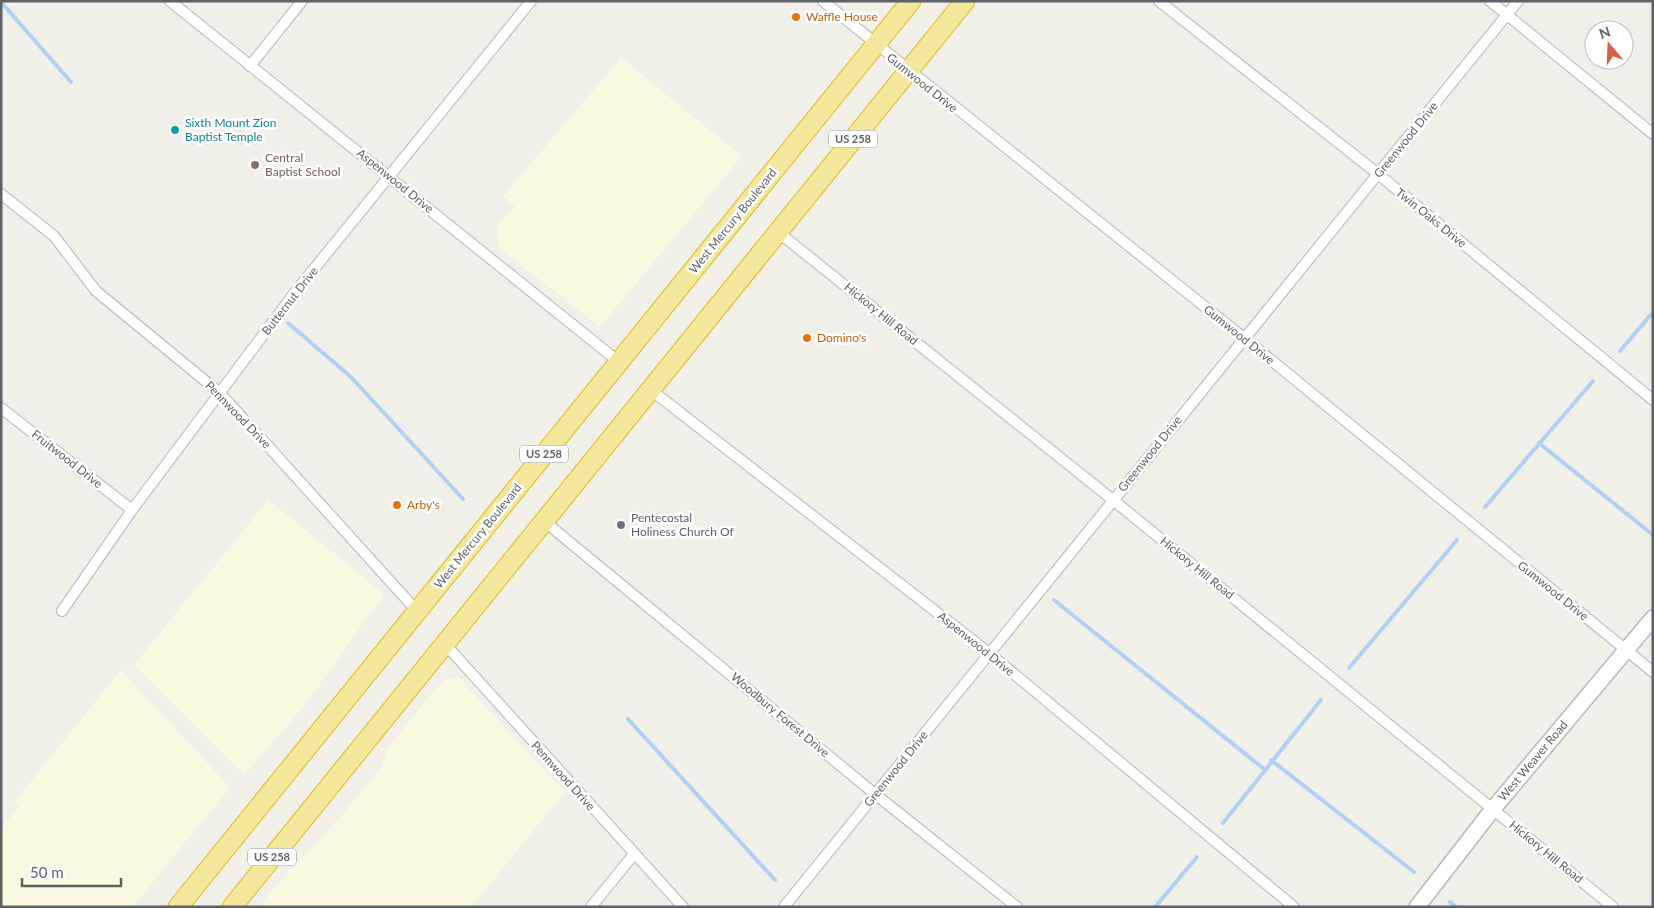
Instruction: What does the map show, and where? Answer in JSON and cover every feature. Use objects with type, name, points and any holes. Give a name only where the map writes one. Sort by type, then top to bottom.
[{"type":"highway","name":"West Mercury Boulevard","points":[[178,907],[911,1]]},
{"type":"highway","name":"US 258","points":[[232,907],[965,1]]},
{"type":"street","name":"Aspenwood Drive","points":[[170,1],[619,362]]},
{"type":"street","points":[[250,66],[302,1]]},
{"type":"street","name":"Butternut Drive","points":[[62,611],[132,510],[293,295],[531,1]]},
{"type":"street","name":"Gumwood Drive","points":[[823,1],[908,72],[1244,338],[1653,672]]},
{"type":"street","name":"Twin Oaks Drive","points":[[1159,1],[1378,174],[1653,400]]},
{"type":"street","points":[[1490,1],[1653,134]]},
{"type":"street","name":"Greenwood Drive","points":[[784,907],[1518,1]]},
{"type":"street","name":"Pennwood Drive","points":[[1,194],[54,236],[96,291],[220,393],[418,611]]},
{"type":"street","name":"Hickory Hill Road","points":[[778,232],[1113,500],[1613,907]]},
{"type":"street","name":"Aspenwood Drive","points":[[651,390],[990,653],[1294,907]]},
{"type":"street","name":"Fruitwood Drive","points":[[1,408],[132,510]]},
{"type":"street","name":"Woodbury Forest Drive","points":[[544,521],[875,794],[1017,907]]},
{"type":"street","name":"West Weaver Road","points":[[1417,907],[1493,809],[1653,618]]},
{"type":"street","name":"Pennwood Drive","points":[[445,644],[683,907]]},
{"type":"street","points":[[590,907],[634,854]]},
{"type":"shaded area","points":[[621,58],[742,156],[600,327],[499,248],[497,226],[515,206],[503,196]]},
{"type":"shaded area","points":[[268,500],[384,594],[305,705],[244,775],[134,665]]},
{"type":"shaded area","points":[[121,670],[230,787],[133,907],[1,907],[1,828],[19,807],[14,802]]},
{"type":"shaded area","points":[[458,677],[565,792],[471,907],[260,907],[270,892],[340,818],[381,768],[388,748],[436,688],[448,678]]},
{"type":"waterway","points":[[1,2],[71,82]]},
{"type":"waterway","points":[[1620,351],[1653,312]]},
{"type":"waterway","points":[[288,323],[351,377],[463,499]]},
{"type":"waterway","points":[[1485,507],[1593,381]]},
{"type":"waterway","points":[[1539,443],[1653,535]]},
{"type":"waterway","points":[[1349,668],[1457,540]]},
{"type":"waterway","points":[[1054,600],[1264,769]]},
{"type":"waterway","points":[[1223,823],[1321,700]]},
{"type":"waterway","points":[[628,719],[775,880]]},
{"type":"waterway","points":[[1271,760],[1414,872]]},
{"type":"waterway","points":[[1155,907],[1197,857]]},
{"type":"waterway","points":[[1450,902],[1456,907]]},
{"type":"place","name":"Waffle House","points":[[796,17]]},
{"type":"place","name":"Sixth Mount Zion Baptist Temple","points":[[175,130]]},
{"type":"place","name":"Central Baptist School","points":[[255,165]]},
{"type":"place","name":"Domino's","points":[[807,338]]},
{"type":"place","name":"Arby's","points":[[397,505]]},
{"type":"place","name":"Pentecostal Holiness Church Of","points":[[621,525]]}]
